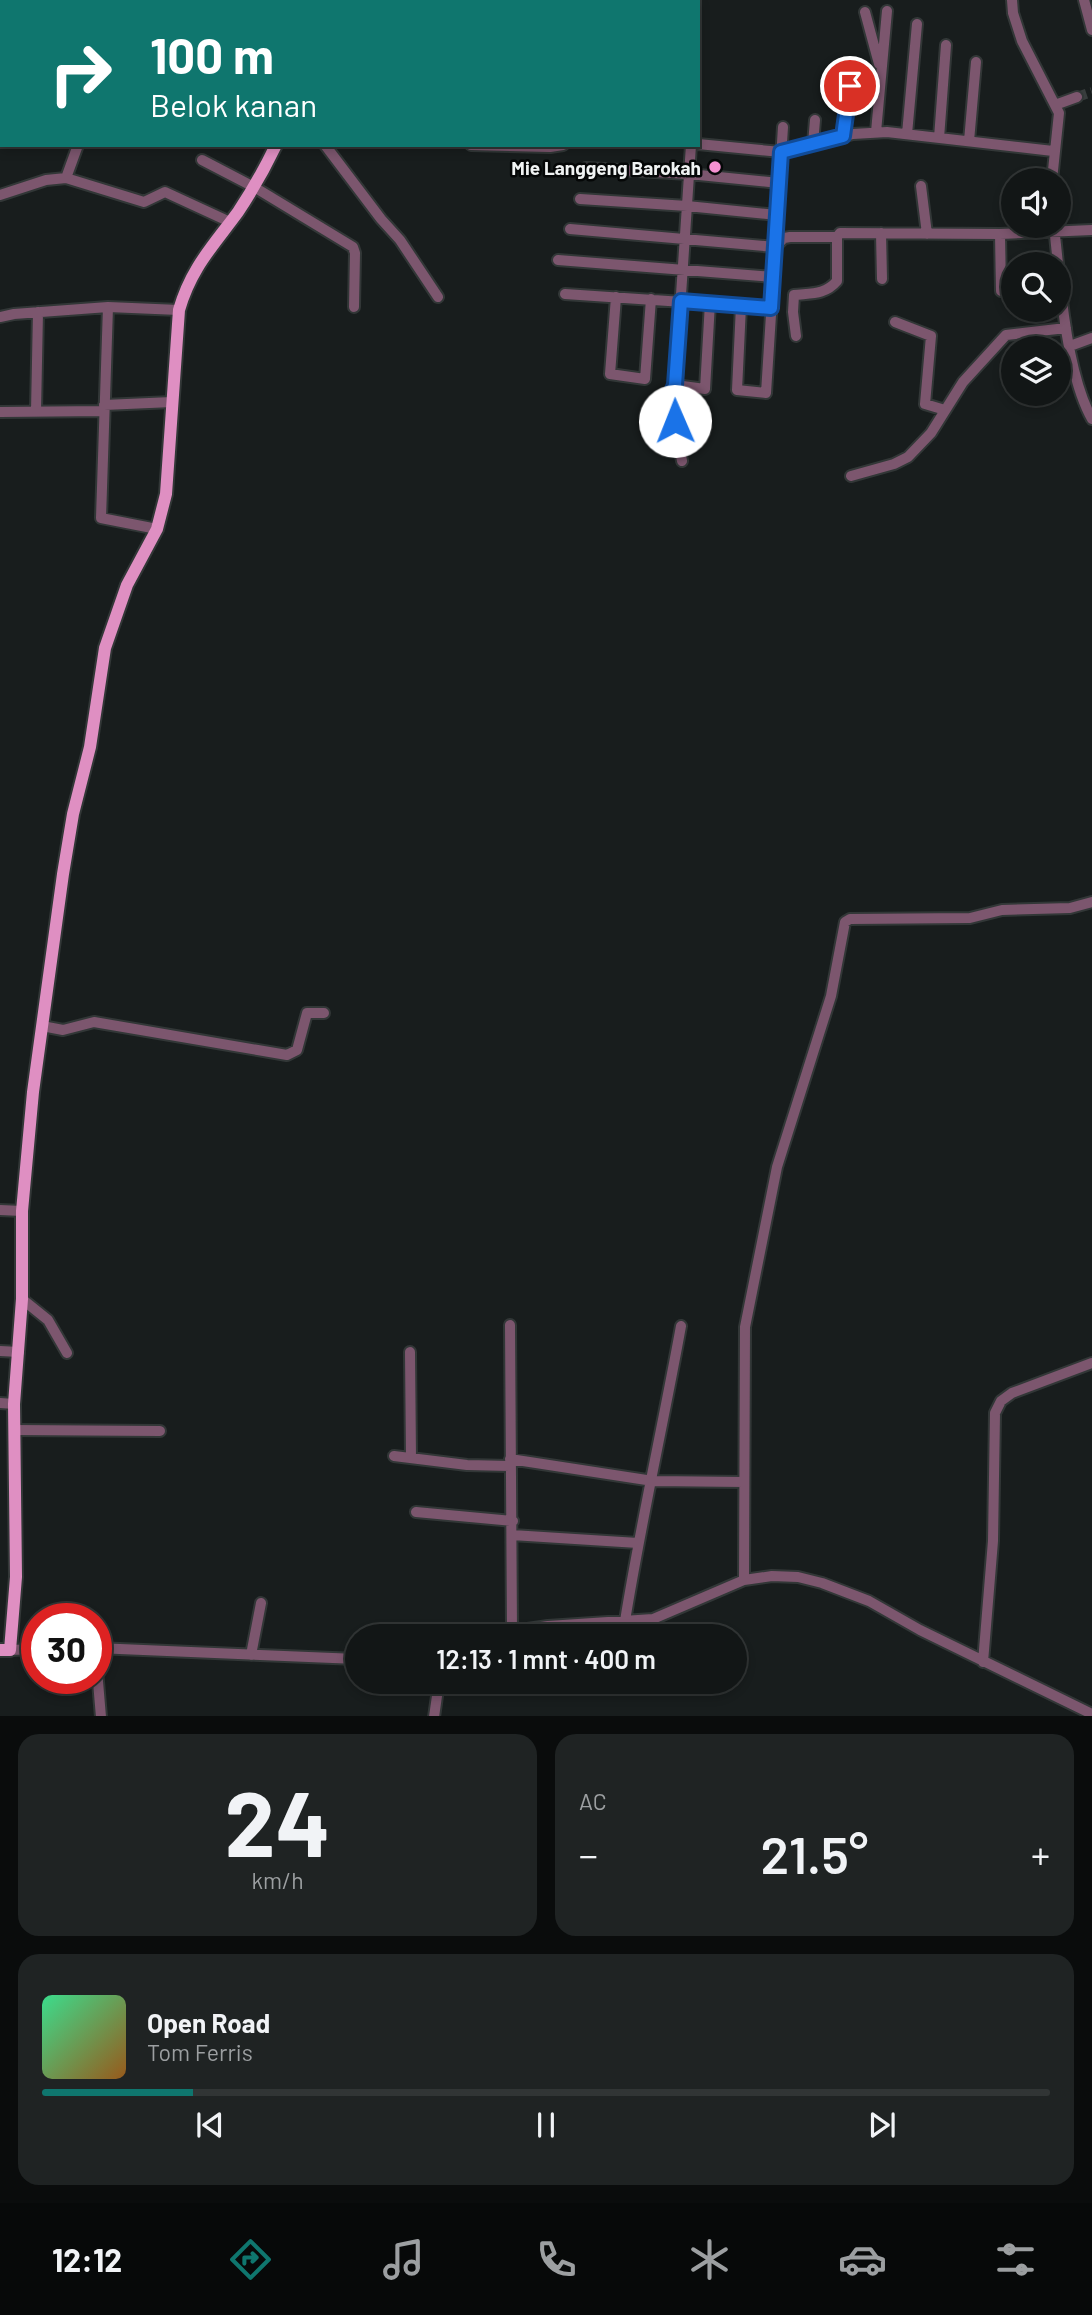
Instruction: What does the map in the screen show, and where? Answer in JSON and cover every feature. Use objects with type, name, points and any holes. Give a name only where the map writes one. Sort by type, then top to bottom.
[{"type":"main road","points":[[5,1650],[16,1577],[14,1404],[22,1299],[22,1212],[41,1026],[73,814],[90,747],[105,648],[127,585],[157,529],[166,494],[179,310],[194,271],[254,187],[275,147]]},
{"type":"street","points":[[1012,0],[1021,41],[1059,113],[1052,168]]},
{"type":"street","points":[[1084,0],[1092,30]]},
{"type":"street","points":[[876,132],[887,11]]},
{"type":"street","points":[[865,12],[881,73]]},
{"type":"street","points":[[907,134],[918,24]]},
{"type":"street","points":[[939,138],[946,45]]},
{"type":"street","points":[[969,141],[976,62]]},
{"type":"street","points":[[843,136],[850,86]]},
{"type":"street","points":[[1055,105],[1077,97]]},
{"type":"street","points":[[813,144],[815,120]]},
{"type":"street","points":[[741,306],[737,390],[766,393],[783,127]]},
{"type":"street","points":[[700,144],[781,152],[843,136],[876,132],[1053,151]]},
{"type":"street","points":[[66,178],[77,147]]},
{"type":"street","points":[[327,147],[400,240],[438,297]]},
{"type":"street","points":[[682,461],[670,397],[675,385],[691,147]]},
{"type":"street","points":[[202,160],[254,187],[353,247],[354,307]]},
{"type":"street","points":[[586,168],[779,183]]},
{"type":"street","points":[[0,195],[46,180],[66,178],[144,202],[165,192],[230,222]]},
{"type":"street","points":[[920,186],[927,234]]},
{"type":"street","points":[[580,199],[777,215]]},
{"type":"street","points":[[570,229],[775,247]]},
{"type":"street","points":[[1071,229],[1092,230]]},
{"type":"street","points":[[775,247],[784,238],[837,237],[846,231],[1000,234],[1001,291]]},
{"type":"street","points":[[881,233],[881,279]]},
{"type":"street","points":[[796,337],[794,295],[828,291],[835,284],[837,237]]},
{"type":"street","points":[[558,260],[773,277]]},
{"type":"street","points":[[565,294],[771,308]]},
{"type":"street","points":[[616,297],[610,374],[645,379],[651,299]]},
{"type":"street","points":[[675,385],[705,389],[710,303]]},
{"type":"street","points":[[108,307],[101,518],[157,529]]},
{"type":"street","points":[[0,317],[108,307],[179,310]]},
{"type":"street","points":[[36,411],[38,312]]},
{"type":"street","points":[[895,322],[931,335],[925,404],[945,410]]},
{"type":"street","points":[[1065,322],[1068,336]]},
{"type":"street","points":[[851,476],[894,464],[908,457],[931,433],[963,382],[1006,335],[1066,328]]},
{"type":"street","points":[[1071,346],[1092,338]]},
{"type":"street","points":[[1071,350],[1083,403],[1092,419]]},
{"type":"street","points":[[0,412],[172,402]]},
{"type":"street","points":[[744,1580],[744,1327],[776,1167],[831,996],[845,922],[864,918],[971,918],[1002,910],[1070,908],[1092,902]]},
{"type":"street","points":[[41,1026],[64,1030],[94,1023],[287,1055],[297,1050],[307,1013],[324,1013]]},
{"type":"street","points":[[0,1210],[22,1212]]},
{"type":"street","points":[[22,1299],[48,1320],[67,1353]]},
{"type":"street","points":[[510,1325],[512,1624]]},
{"type":"street","points":[[625,1621],[681,1326]]},
{"type":"street","points":[[0,1351],[19,1352]]},
{"type":"street","points":[[410,1352],[411,1458]]},
{"type":"street","points":[[983,1662],[993,1541],[995,1413],[1000,1401],[1012,1393],[1092,1363]]},
{"type":"street","points":[[0,1402],[14,1404]]},
{"type":"street","points":[[14,1430],[160,1431]]},
{"type":"street","points":[[394,1456],[467,1465],[510,1463],[653,1481],[744,1482]]},
{"type":"street","points":[[416,1512],[513,1521]]},
{"type":"street","points":[[512,1535],[638,1543]]},
{"type":"street","points":[[579,1624],[653,1619],[744,1580],[772,1576],[798,1577],[869,1601],[983,1662],[1092,1714]]},
{"type":"street","points":[[251,1655],[261,1603]]},
{"type":"street","points":[[112,1649],[345,1659]]},
{"type":"street","points":[[99,1694],[101,1716]]},
{"type":"street","points":[[435,1716],[438,1694]]},
{"type":"tunnel","points":[[1077,97],[1092,92]]},
{"type":"place","name":"Mie Langgeng Barokah","points":[[715,167]]},
{"type":"route","points":[[675,421],[670,397],[675,385],[681,301],[771,308],[781,152],[843,136],[850,86]]}]
